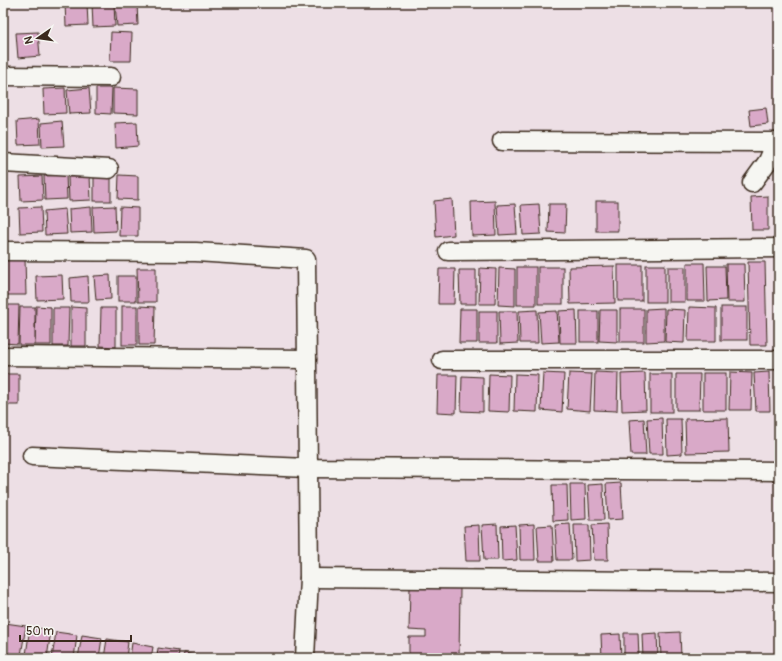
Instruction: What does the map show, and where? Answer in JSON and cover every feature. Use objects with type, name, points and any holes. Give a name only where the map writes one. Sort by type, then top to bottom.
[{"type":"street","points":[[3,76],[111,77]]},
{"type":"street","points":[[502,141],[777,142],[768,160],[752,183]]},
{"type":"street","points":[[3,163],[109,169]]},
{"type":"street","points":[[448,251],[779,248]]},
{"type":"street","points":[[3,251],[189,252],[306,259],[309,578],[305,658]]},
{"type":"street","points":[[3,356],[307,359]]},
{"type":"street","points":[[442,360],[779,360]]},
{"type":"street","points":[[32,456],[307,468],[779,471]]},
{"type":"street","points":[[309,578],[779,582]]},
{"type":"building","points":[[65,3],[87,3],[88,25],[66,26]]},
{"type":"building","points":[[92,3],[114,3],[115,26],[93,27]]},
{"type":"building","points":[[115,3],[137,3],[138,25],[117,26]]},
{"type":"building","points":[[38,32],[40,56],[18,58],[16,33]]},
{"type":"building","points":[[111,32],[132,33],[131,61],[110,61]]},
{"type":"building","points":[[65,88],[66,113],[44,114],[43,89]]},
{"type":"building","points":[[89,88],[91,113],[69,114],[67,90]]},
{"type":"building","points":[[96,88],[112,88],[111,114],[96,113]]},
{"type":"building","points":[[113,88],[138,89],[138,114],[113,113]]},
{"type":"building","points":[[766,108],[768,124],[751,126],[749,110]]},
{"type":"building","points":[[39,119],[40,144],[18,145],[17,121]]},
{"type":"building","points":[[62,121],[64,146],[42,147],[41,123]]},
{"type":"building","points":[[137,122],[138,146],[116,148],[115,123]]},
{"type":"building","points":[[66,175],[67,199],[45,200],[44,176]]},
{"type":"building","points":[[119,175],[138,176],[138,200],[118,199]]},
{"type":"building","points":[[42,176],[43,200],[21,201],[20,177]]},
{"type":"building","points":[[90,176],[91,200],[69,201],[68,177]]},
{"type":"building","points":[[94,177],[111,177],[111,201],[94,201]]},
{"type":"building","points":[[768,196],[768,230],[752,230],[751,197]]},
{"type":"building","points":[[452,199],[454,235],[436,237],[434,201]]},
{"type":"building","points":[[495,201],[496,235],[472,236],[471,202]]},
{"type":"building","points":[[596,201],[618,201],[618,231],[596,231]]},
{"type":"building","points":[[515,204],[517,234],[499,235],[497,205]]},
{"type":"building","points":[[539,204],[541,234],[523,235],[521,205]]},
{"type":"building","points":[[549,204],[566,204],[565,233],[548,232]]},
{"type":"building","points":[[115,206],[116,231],[94,232],[93,207]]},
{"type":"building","points":[[41,207],[42,232],[20,233],[19,208]]},
{"type":"building","points":[[91,207],[92,232],[70,233],[69,209]]},
{"type":"building","points":[[120,207],[138,208],[138,236],[119,236]]},
{"type":"building","points":[[65,209],[67,234],[45,235],[44,211]]},
{"type":"building","points":[[25,259],[26,295],[3,295],[3,260]]},
{"type":"building","points":[[748,262],[765,262],[767,345],[750,345]]},
{"type":"building","points":[[687,263],[704,263],[705,301],[687,301]]},
{"type":"building","points":[[726,264],[744,264],[745,302],[727,302]]},
{"type":"building","points":[[618,265],[642,265],[642,301],[618,301]]},
{"type":"building","points":[[646,265],[665,265],[665,302],[646,302]]},
{"type":"building","points":[[614,266],[615,303],[570,304],[569,267]]},
{"type":"building","points":[[707,266],[725,266],[726,300],[708,301]]},
{"type":"building","points":[[517,267],[536,267],[536,305],[517,305]]},
{"type":"building","points":[[538,267],[563,267],[563,304],[538,304]]},
{"type":"building","points":[[668,267],[685,267],[685,302],[668,302]]},
{"type":"building","points":[[137,268],[156,268],[156,302],[138,302]]},
{"type":"building","points":[[480,268],[496,269],[495,304],[479,304]]},
{"type":"building","points":[[499,268],[515,269],[515,306],[498,305]]},
{"type":"building","points":[[439,269],[455,269],[454,304],[438,304]]},
{"type":"building","points":[[459,270],[476,270],[476,304],[460,304]]},
{"type":"building","points":[[62,275],[63,299],[37,300],[36,276]]},
{"type":"building","points":[[110,275],[111,299],[96,300],[94,276]]},
{"type":"building","points":[[88,276],[89,302],[71,302],[70,278]]},
{"type":"building","points":[[118,276],[136,276],[136,301],[118,301]]},
{"type":"building","points":[[3,305],[19,305],[18,344],[3,343]]},
{"type":"building","points":[[36,306],[51,307],[51,345],[35,345]]},
{"type":"building","points":[[122,306],[137,306],[137,345],[122,345]]},
{"type":"building","points":[[139,306],[155,307],[154,345],[139,345]]},
{"type":"building","points":[[20,307],[35,307],[35,345],[19,345]]},
{"type":"building","points":[[71,307],[86,308],[86,346],[71,346]]},
{"type":"building","points":[[689,307],[716,308],[716,341],[688,341]]},
{"type":"building","points":[[721,307],[747,307],[747,340],[721,340]]},
{"type":"building","points":[[53,308],[69,308],[68,346],[53,346]]},
{"type":"building","points":[[101,308],[116,308],[116,347],[100,346]]},
{"type":"building","points":[[664,308],[664,341],[646,342],[646,309]]},
{"type":"building","points":[[460,309],[477,309],[477,343],[459,343]]},
{"type":"building","points":[[620,309],[644,309],[644,342],[620,342]]},
{"type":"building","points":[[666,309],[685,310],[684,343],[665,342]]},
{"type":"building","points":[[537,310],[538,343],[520,343],[519,311]]},
{"type":"building","points":[[576,310],[577,343],[560,343],[559,311]]},
{"type":"building","points":[[600,310],[617,310],[617,342],[599,341]]},
{"type":"building","points":[[479,311],[497,311],[497,343],[479,343]]},
{"type":"building","points":[[499,311],[517,311],[518,343],[500,344]]},
{"type":"building","points":[[557,311],[559,342],[541,343],[539,312]]},
{"type":"building","points":[[580,311],[598,311],[598,342],[580,342]]},
{"type":"building","points":[[595,372],[618,373],[617,411],[594,410]]},
{"type":"building","points":[[730,372],[752,373],[751,410],[729,410]]},
{"type":"building","points":[[769,372],[770,411],[756,411],[754,373]]},
{"type":"building","points":[[543,373],[564,374],[562,412],[541,410]]},
{"type":"building","points":[[569,373],[592,374],[590,411],[567,409]]},
{"type":"building","points":[[645,373],[646,410],[622,411],[621,374]]},
{"type":"building","points":[[703,373],[726,373],[726,410],[703,410]]},
{"type":"building","points":[[3,374],[19,374],[19,405],[3,405]]},
{"type":"building","points":[[489,374],[510,375],[509,412],[488,411]]},
{"type":"building","points":[[515,374],[538,375],[537,412],[514,411]]},
{"type":"building","points":[[650,374],[672,374],[672,412],[650,412]]},
{"type":"building","points":[[676,374],[700,374],[699,410],[676,410]]},
{"type":"building","points":[[438,375],[457,375],[456,413],[437,412]]},
{"type":"building","points":[[462,376],[483,377],[483,412],[461,411]]},
{"type":"building","points":[[662,418],[663,454],[649,454],[647,419]]},
{"type":"building","points":[[728,418],[729,452],[686,453],[685,419]]},
{"type":"building","points":[[644,419],[646,455],[631,455],[629,420]]},
{"type":"building","points":[[666,419],[681,419],[682,454],[667,455]]},
{"type":"building","points":[[621,483],[623,519],[608,520],[606,484]]},
{"type":"building","points":[[570,484],[585,484],[586,519],[571,520]]},
{"type":"building","points":[[603,484],[604,520],[590,520],[588,485]]},
{"type":"building","points":[[552,485],[567,485],[568,520],[553,521]]},
{"type":"building","points":[[497,524],[498,560],[484,560],[482,525]]},
{"type":"building","points":[[534,524],[535,560],[520,560],[519,525]]},
{"type":"building","points":[[570,524],[572,560],[557,560],[555,525]]},
{"type":"building","points":[[607,524],[608,560],[594,560],[592,525]]},
{"type":"building","points":[[479,525],[480,561],[466,561],[464,526]]},
{"type":"building","points":[[515,525],[517,560],[502,561],[501,526]]},
{"type":"building","points":[[552,525],[554,561],[539,561],[537,526]]},
{"type":"building","points":[[574,525],[589,525],[590,560],[575,561]]},
{"type":"building","points":[[410,587],[460,588],[459,658],[409,658],[409,637],[426,637],[426,631],[409,630]]},
{"type":"building","points":[[5,623],[26,626],[21,655],[3,652],[3,634]]},
{"type":"building","points":[[30,627],[51,630],[47,658],[26,655]]},
{"type":"building","points":[[56,632],[77,635],[74,658],[52,658]]},
{"type":"building","points":[[680,632],[681,658],[661,658],[660,633]]},
{"type":"building","points":[[624,633],[638,633],[639,658],[624,658]]},
{"type":"building","points":[[657,633],[658,658],[643,658],[642,634]]},
{"type":"building","points":[[620,634],[621,658],[602,658],[601,635]]},
{"type":"building","points":[[82,635],[102,638],[99,658],[78,658]]},
{"type":"building","points":[[107,639],[128,642],[126,658],[104,658]]},
{"type":"building","points":[[132,643],[153,647],[151,658],[130,658]]},
{"type":"building","points":[[158,648],[179,651],[178,658],[157,658]]},
{"type":"building","points":[[184,653],[205,656],[204,658],[183,658]]}]
